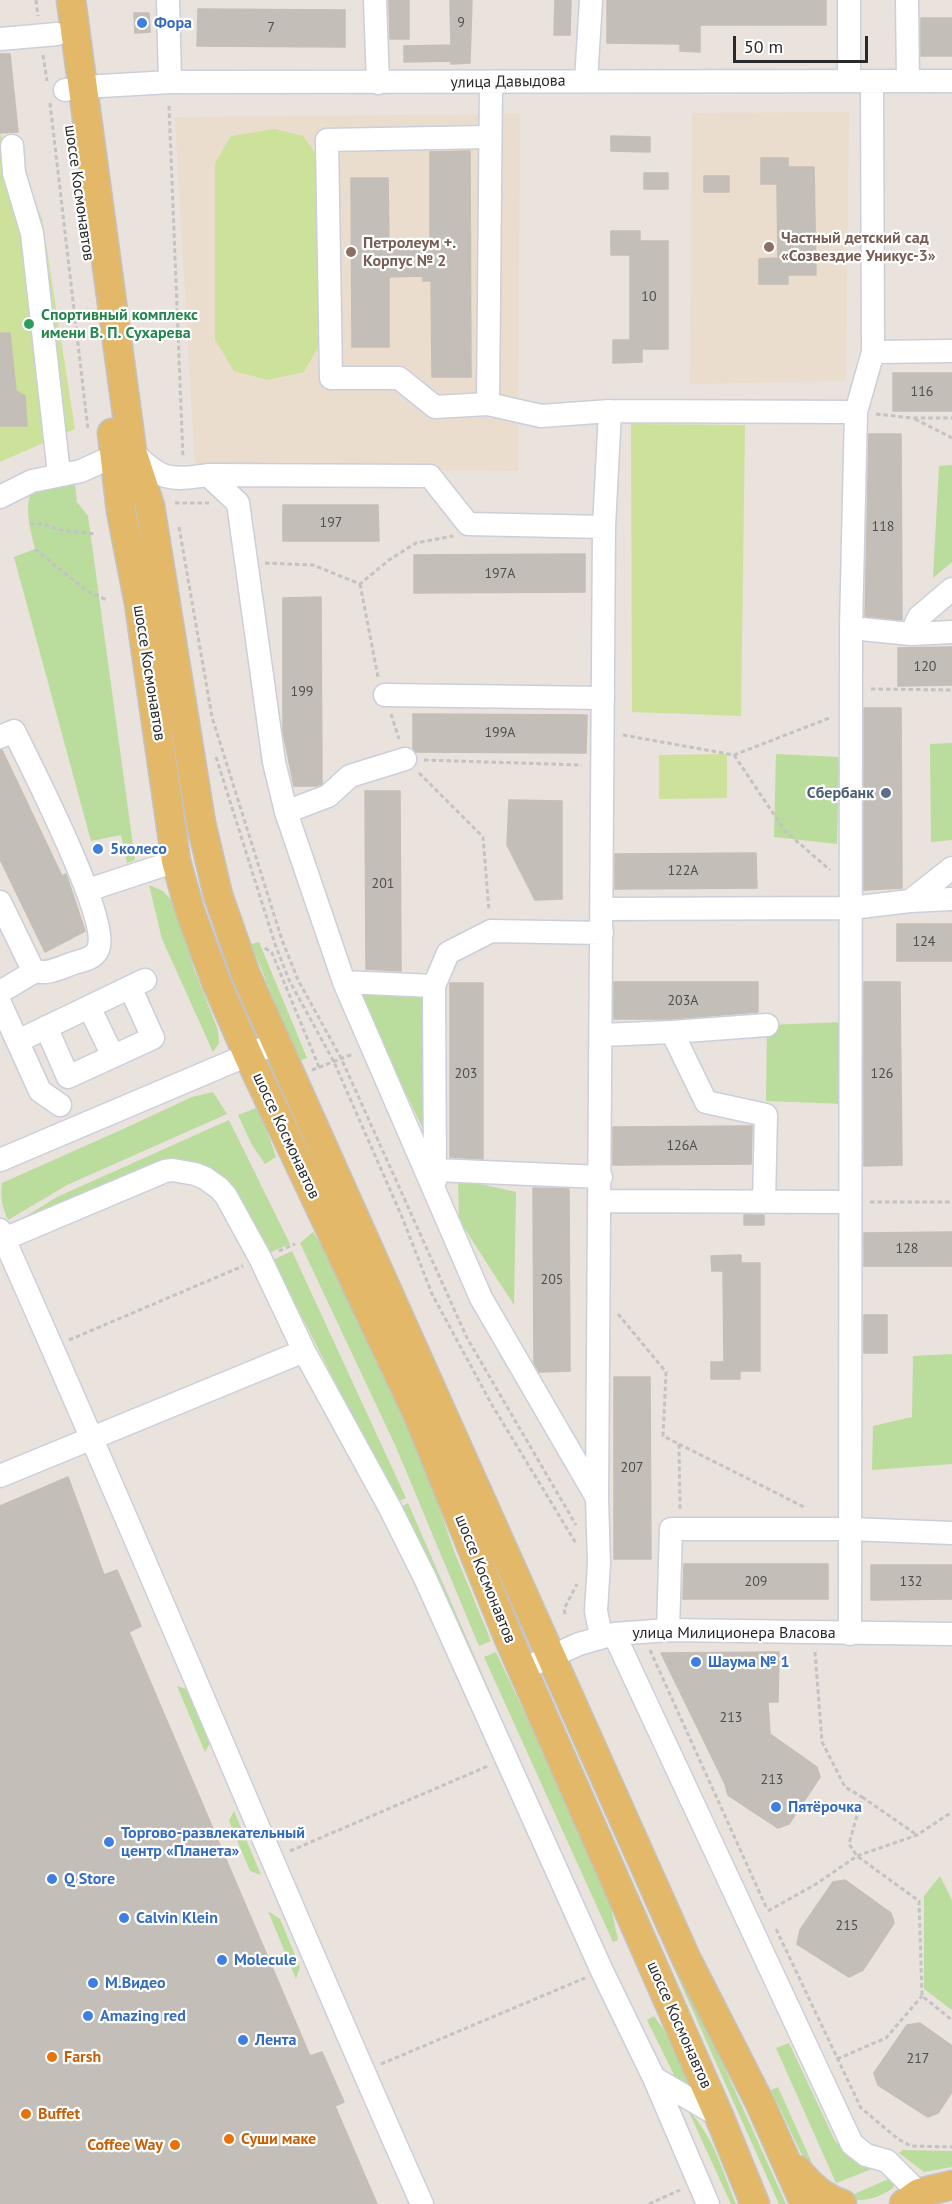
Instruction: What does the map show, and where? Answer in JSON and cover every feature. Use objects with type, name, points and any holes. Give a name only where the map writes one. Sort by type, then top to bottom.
[{"type":"main road","name":"шоссе Космонавтов","points":[[52,0],[49,35],[61,88],[124,453],[121,511],[144,637],[176,861],[190,911],[212,971],[248,1055],[418,1415],[522,1669],[755,2204]]},
{"type":"main road","name":"шоссе Космонавтов","points":[[61,88],[71,0]]},
{"type":"main road","name":"шоссе Космонавтов","points":[[124,453],[150,506],[201,823],[216,885],[246,975],[686,1958],[760,2103],[805,2204]]},
{"type":"main road","points":[[781,2150],[817,2192],[842,2204]]},
{"type":"main road","points":[[906,2200],[952,2184]]},
{"type":"street","points":[[168,0],[170,82]]},
{"type":"street","points":[[375,0],[378,83]]},
{"type":"street","points":[[586,81],[591,0]]},
{"type":"street","points":[[849,0],[849,81]]},
{"type":"street","points":[[907,0],[908,80]]},
{"type":"street","points":[[0,39],[49,35]]},
{"type":"street","points":[[850,1634],[851,628],[856,412],[873,352],[872,81]]},
{"type":"street","name":"улица Давыдова","points":[[61,88],[170,82],[952,81]]},
{"type":"street","points":[[488,404],[490,83]]},
{"type":"street","points":[[489,137],[327,140],[331,378],[399,378],[435,407],[488,404],[541,416],[610,411],[856,412]]},
{"type":"street","points":[[12,146],[14,174],[32,233],[59,474]]},
{"type":"street","points":[[873,352],[952,351]]},
{"type":"street","points":[[610,411],[604,527],[601,1201],[596,1611],[852,2144],[866,2155],[887,2162],[906,2200]]},
{"type":"street","points":[[0,497],[32,482],[59,474],[81,471],[124,453],[150,470],[176,480],[208,475],[430,476],[468,524],[604,527]]},
{"type":"street","points":[[208,475],[238,502],[274,762],[286,812],[344,982],[435,1181],[481,1298],[597,1498]]},
{"type":"street","points":[[911,634],[919,617],[952,589]]},
{"type":"street","points":[[851,628],[911,634],[952,632]]},
{"type":"street","points":[[385,695],[603,698]]},
{"type":"street","points":[[0,737],[14,731],[88,890],[99,929],[100,944],[98,950],[90,958],[49,972],[35,971],[0,992]]},
{"type":"street","points":[[286,812],[328,796],[350,776],[405,759]]},
{"type":"street","points":[[88,890],[176,861]]},
{"type":"street","points":[[910,901],[952,868]]},
{"type":"street","points":[[602,909],[851,908],[952,899]]},
{"type":"street","points":[[0,902],[35,971]]},
{"type":"street","points":[[435,1181],[434,986],[448,953],[491,931],[602,933]]},
{"type":"street","points":[[344,982],[434,986]]},
{"type":"street","points":[[18,1041],[137,984],[153,1038],[68,1077],[46,1028]]},
{"type":"street","points":[[0,1003],[40,1091],[60,1105]]},
{"type":"street","points":[[89,1007],[113,1056]]},
{"type":"street","points":[[602,1035],[767,1025]]},
{"type":"street","points":[[672,1032],[706,1102],[766,1114],[764,1202]]},
{"type":"street","points":[[3,1161],[276,1043]]},
{"type":"street","points":[[422,2204],[270,1859],[2,1235],[157,1174],[173,1170],[205,1178],[226,1196],[260,1258],[304,1351],[390,1508],[420,1568],[602,1971],[654,2078],[708,2204]]},
{"type":"street","points":[[435,1181],[601,1177]]},
{"type":"street","points":[[601,1201],[850,1202]]},
{"type":"street","points":[[0,1476],[304,1351]]},
{"type":"street","points":[[668,1630],[671,1529],[850,1529],[952,1533]]},
{"type":"street","name":"улица Милиционера Власова","points":[[522,1669],[608,1635],[668,1630],[952,1634]]},
{"type":"street","points":[[654,2078],[718,2116]]},
{"type":"path","points":[[36,0],[49,35],[61,88],[90,440]]},
{"type":"path","points":[[169,106],[184,479]]},
{"type":"path","points":[[856,412],[913,418],[952,418]]},
{"type":"path","points":[[913,418],[952,438]]},
{"type":"path","points":[[175,503],[238,502]]},
{"type":"path","points":[[30,524],[42,524],[61,530],[95,534]]},
{"type":"path","points":[[360,584],[389,560],[416,543],[458,535],[468,524]]},
{"type":"path","points":[[35,549],[87,591],[107,600]]},
{"type":"path","points":[[258,562],[313,565],[360,584]]},
{"type":"path","points":[[360,584],[378,680],[405,759],[483,837],[491,931]]},
{"type":"path","points":[[603,731],[734,755],[851,709],[872,689],[952,690]]},
{"type":"path","points":[[734,755],[785,831],[834,873]]},
{"type":"path","points":[[215,756],[275,944],[289,980],[334,1062],[402,1217],[432,1294],[492,1405],[582,1553]]},
{"type":"path","points":[[405,759],[603,766]]},
{"type":"path","points":[[265,948],[272,953],[319,1067]]},
{"type":"path","points":[[312,1070],[334,1062]]},
{"type":"path","points":[[850,1202],[952,1202]]},
{"type":"path","points":[[52,1347],[295,1244]]},
{"type":"path","points":[[600,1292],[666,1372],[663,1436],[807,1508]]},
{"type":"path","points":[[679,1444],[680,1529]]},
{"type":"path","points":[[565,1614],[564,1609],[579,1579]]},
{"type":"path","points":[[815,1647],[822,1742],[845,1787],[917,1835]]},
{"type":"path","points":[[649,1648],[768,1911],[816,1884],[857,1856],[917,1835],[952,1812]]},
{"type":"path","points":[[270,1859],[506,1759]]},
{"type":"path","points":[[837,2059],[886,2038],[922,1996],[919,1900],[857,1856],[849,1844],[862,1797]]},
{"type":"path","points":[[772,1922],[861,2108],[898,2139],[911,2146],[952,2147]]},
{"type":"path","points":[[363,2072],[602,1971]]},
{"type":"path","points":[[922,1996],[952,2020]]},
{"type":"path","points":[[649,2204],[682,2190]]},
{"type":"shaded area","name":"Частный детский сад «Созвездие Уникус-3»","points":[[849,112],[846,381],[690,384],[692,113]]},
{"type":"shaded area","name":"Петролеум +. Корпус № 2","points":[[520,114],[518,471],[195,467],[175,117]]},
{"type":"green space","points":[[275,129],[303,136],[322,163],[322,340],[304,372],[268,380],[234,371],[215,340],[215,163],[231,136]]},
{"type":"green space","name":"Спортивный комплекс имени В. П. Сухарева","points":[[0,134],[42,218],[75,429],[0,462]]},
{"type":"green space","points":[[631,424],[745,425],[741,716],[632,712]]},
{"type":"green space","points":[[952,465],[952,562],[933,578],[939,466]]},
{"type":"green space","points":[[75,485],[77,502],[88,516],[135,860],[127,863],[121,835],[91,841],[14,557],[35,549],[28,511],[32,488]]},
{"type":"green space","points":[[952,743],[952,840],[931,842],[930,744]]},
{"type":"green space","points":[[727,754],[727,798],[659,799],[659,755]]},
{"type":"green space","points":[[776,754],[839,757],[837,844],[774,837]]},
{"type":"green space","points":[[149,885],[163,891],[173,902],[194,969],[218,1030],[219,1043],[213,1052],[162,939]]},
{"type":"green space","points":[[259,942],[307,1058],[299,1061],[251,944]]},
{"type":"green space","points":[[358,994],[429,998],[426,1135]]},
{"type":"green space","points":[[844,1022],[845,1104],[766,1101],[767,1025]]},
{"type":"green space","points":[[213,1092],[227,1114],[67,1185],[8,1220],[2,1202],[2,1183],[192,1097]]},
{"type":"green space","points":[[259,1107],[276,1157],[265,1164],[252,1145],[238,1115]]},
{"type":"green space","points":[[229,1120],[290,1244],[269,1253],[188,1163],[9,1227],[57,1197]]},
{"type":"green space","points":[[458,1179],[516,1192],[514,1305],[459,1220]]},
{"type":"green space","points":[[313,1232],[347,1285],[421,1454],[454,1551],[491,1641],[479,1646],[396,1447],[300,1243]]},
{"type":"green space","points":[[292,1251],[406,1498],[396,1502],[273,1260]]},
{"type":"green space","points":[[952,1354],[952,1464],[872,1470],[873,1426],[912,1417],[913,1356]]},
{"type":"green space","points":[[408,1503],[517,1754],[509,1755],[399,1508]]},
{"type":"green space","points":[[496,1652],[607,1889],[618,1940],[613,1942],[484,1657]]},
{"type":"green space","points":[[551,1683],[786,2204],[779,2204],[547,1684]]},
{"type":"green space","points":[[177,1686],[189,1690],[211,1741],[205,1752]]},
{"type":"green space","points":[[234,1811],[261,1875],[250,1871],[229,1821]]},
{"type":"green space","points":[[940,1876],[952,1900],[952,2010],[924,1989],[924,1896]]},
{"type":"green space","points":[[268,1911],[280,1919],[300,1967],[296,1979]]},
{"type":"green space","points":[[654,2016],[686,2061],[697,2090],[677,2081],[647,2020]]},
{"type":"green space","points":[[789,2043],[835,2141],[853,2157],[874,2161],[872,2169],[836,2183],[776,2048]]},
{"type":"green space","points":[[778,2087],[820,2181],[811,2174],[771,2090]]},
{"type":"green space","points":[[688,2110],[711,2142],[736,2204],[731,2204]]},
{"type":"green space","points":[[903,2150],[952,2151],[952,2167],[924,2172],[899,2153]]},
{"type":"green space","points":[[893,2177],[895,2182],[893,2188],[881,2195],[863,2200],[843,2199]]},
{"type":"building","points":[[389,0],[409,0],[409,39],[390,39]]},
{"type":"building","points":[[450,0],[472,0],[470,63],[404,62],[404,46],[451,45]]},
{"type":"building","points":[[555,0],[571,0],[570,35],[554,35]]},
{"type":"building","points":[[607,0],[826,0],[826,25],[700,25],[700,52],[680,51],[680,44],[607,43]]},
{"type":"building","points":[[198,9],[345,10],[345,47],[197,46]]},
{"type":"building","name":"Фора","points":[[134,13],[149,13],[150,32],[135,33]]},
{"type":"building","points":[[921,18],[952,18],[952,56],[921,56]]},
{"type":"building","points":[[0,54],[10,54],[18,132],[0,133]]},
{"type":"building","points":[[611,136],[650,137],[650,152],[611,151]]},
{"type":"building","points":[[470,151],[471,377],[432,377],[431,281],[423,281],[423,276],[389,277],[389,347],[352,347],[351,178],[388,178],[389,247],[430,247],[430,152]]},
{"type":"building","points":[[761,158],[788,158],[788,167],[814,167],[816,275],[788,275],[788,284],[759,284],[759,259],[778,258],[777,184],[761,184]]},
{"type":"building","points":[[644,173],[668,173],[668,189],[644,189]]},
{"type":"building","points":[[704,176],[729,176],[729,192],[704,192]]},
{"type":"building","points":[[611,231],[640,231],[640,241],[668,241],[668,349],[642,349],[642,362],[613,363],[613,340],[630,340],[630,255],[611,255]]},
{"type":"building","points":[[0,333],[10,333],[16,391],[25,396],[27,426],[0,426]]},
{"type":"building","points":[[893,373],[952,373],[952,411],[893,411]]},
{"type":"building","points":[[869,434],[901,434],[902,620],[865,616]]},
{"type":"building","points":[[283,505],[378,505],[379,541],[283,541]]},
{"type":"building","points":[[585,554],[585,592],[414,593],[414,555]]},
{"type":"building","points":[[321,597],[322,784],[294,786],[283,732],[283,598]]},
{"type":"building","points":[[952,647],[952,685],[898,686],[898,648]]},
{"type":"building","points":[[864,708],[901,708],[902,888],[864,890]]},
{"type":"building","points":[[413,714],[587,715],[586,753],[416,752],[413,748]]},
{"type":"building","points":[[0,750],[62,876],[66,874],[85,931],[45,952],[0,859]]},
{"type":"building","points":[[365,791],[400,791],[401,971],[366,969]]},
{"type":"building","points":[[509,800],[562,801],[562,899],[535,900],[507,845]]},
{"type":"building","points":[[756,853],[757,888],[615,889],[615,854]]},
{"type":"building","points":[[897,924],[952,924],[952,961],[897,961]]},
{"type":"building","points":[[614,982],[758,982],[758,1012],[671,1019],[614,1019]]},
{"type":"building","points":[[864,982],[900,982],[902,1165],[864,1166]]},
{"type":"building","points":[[450,983],[483,983],[483,1159],[450,1157]]},
{"type":"building","points":[[752,1126],[751,1164],[613,1165],[613,1127]]},
{"type":"building","points":[[533,1188],[569,1189],[570,1371],[539,1372],[534,1363]]},
{"type":"building","points":[[744,1215],[764,1215],[764,1225],[744,1225]]},
{"type":"building","points":[[952,1232],[952,1266],[864,1266],[864,1233]]},
{"type":"building","points":[[741,1255],[741,1263],[760,1263],[760,1371],[740,1371],[740,1379],[711,1379],[711,1362],[724,1362],[723,1271],[712,1271],[711,1256]]},
{"type":"building","points":[[864,1315],[887,1315],[887,1353],[864,1353]]},
{"type":"building","points":[[614,1377],[650,1377],[651,1559],[614,1559]]},
{"type":"building","name":"Торгово-развлекательный центр «Планета»","points":[[68,1477],[104,1575],[117,1570],[136,1614],[141,1626],[129,1632],[310,2056],[322,2052],[344,2102],[335,2106],[377,2204],[0,2204],[0,1506]]},
{"type":"building","points":[[684,1564],[828,1564],[828,1599],[683,1599]]},
{"type":"building","points":[[871,1565],[952,1565],[952,1599],[871,1600]]},
{"type":"building","points":[[779,1652],[778,1702],[768,1702],[770,1734],[817,1767],[820,1777],[789,1824],[778,1828],[728,1795],[725,1784],[661,1653]]},
{"type":"building","points":[[845,1880],[891,1913],[894,1923],[863,1970],[849,1977],[797,1944],[800,1930],[833,1882]]},
{"type":"building","points":[[920,2023],[952,2046],[952,2092],[938,2113],[928,2117],[878,2085],[874,2073],[907,2025]]},
{"type":"place","name":"Фора","points":[[142,23]]},
{"type":"place","name":"Частный детский сад «Созвездие Уникус-3»","points":[[769,247]]},
{"type":"place","name":"Петролеум +. Корпус № 2","points":[[351,252]]},
{"type":"place","name":"Спортивный комплекс имени В. П. Сухарева","points":[[29,324]]},
{"type":"place","name":"Сбербанк","points":[[886,793]]},
{"type":"place","name":"5колесо","points":[[98,849]]},
{"type":"place","name":"Шаума № 1","points":[[696,1662]]},
{"type":"place","name":"Пятёрочка","points":[[776,1807]]},
{"type":"place","name":"Торгово-развлекательный центр «Планета»","points":[[109,1842]]},
{"type":"place","name":"Q Store","points":[[52,1879]]},
{"type":"place","name":"Calvin Klein","points":[[124,1918]]},
{"type":"place","name":"Molecule","points":[[222,1960]]},
{"type":"place","name":"М.Видео","points":[[93,1983]]},
{"type":"place","name":"Amazing red","points":[[88,2016]]},
{"type":"place","name":"Лента","points":[[243,2040]]},
{"type":"place","name":"Farsh","points":[[52,2057]]},
{"type":"place","name":"Buffet","points":[[26,2114]]},
{"type":"place","name":"Суши маке","points":[[229,2139]]},
{"type":"place","name":"Coffee Way","points":[[175,2145]]}]
